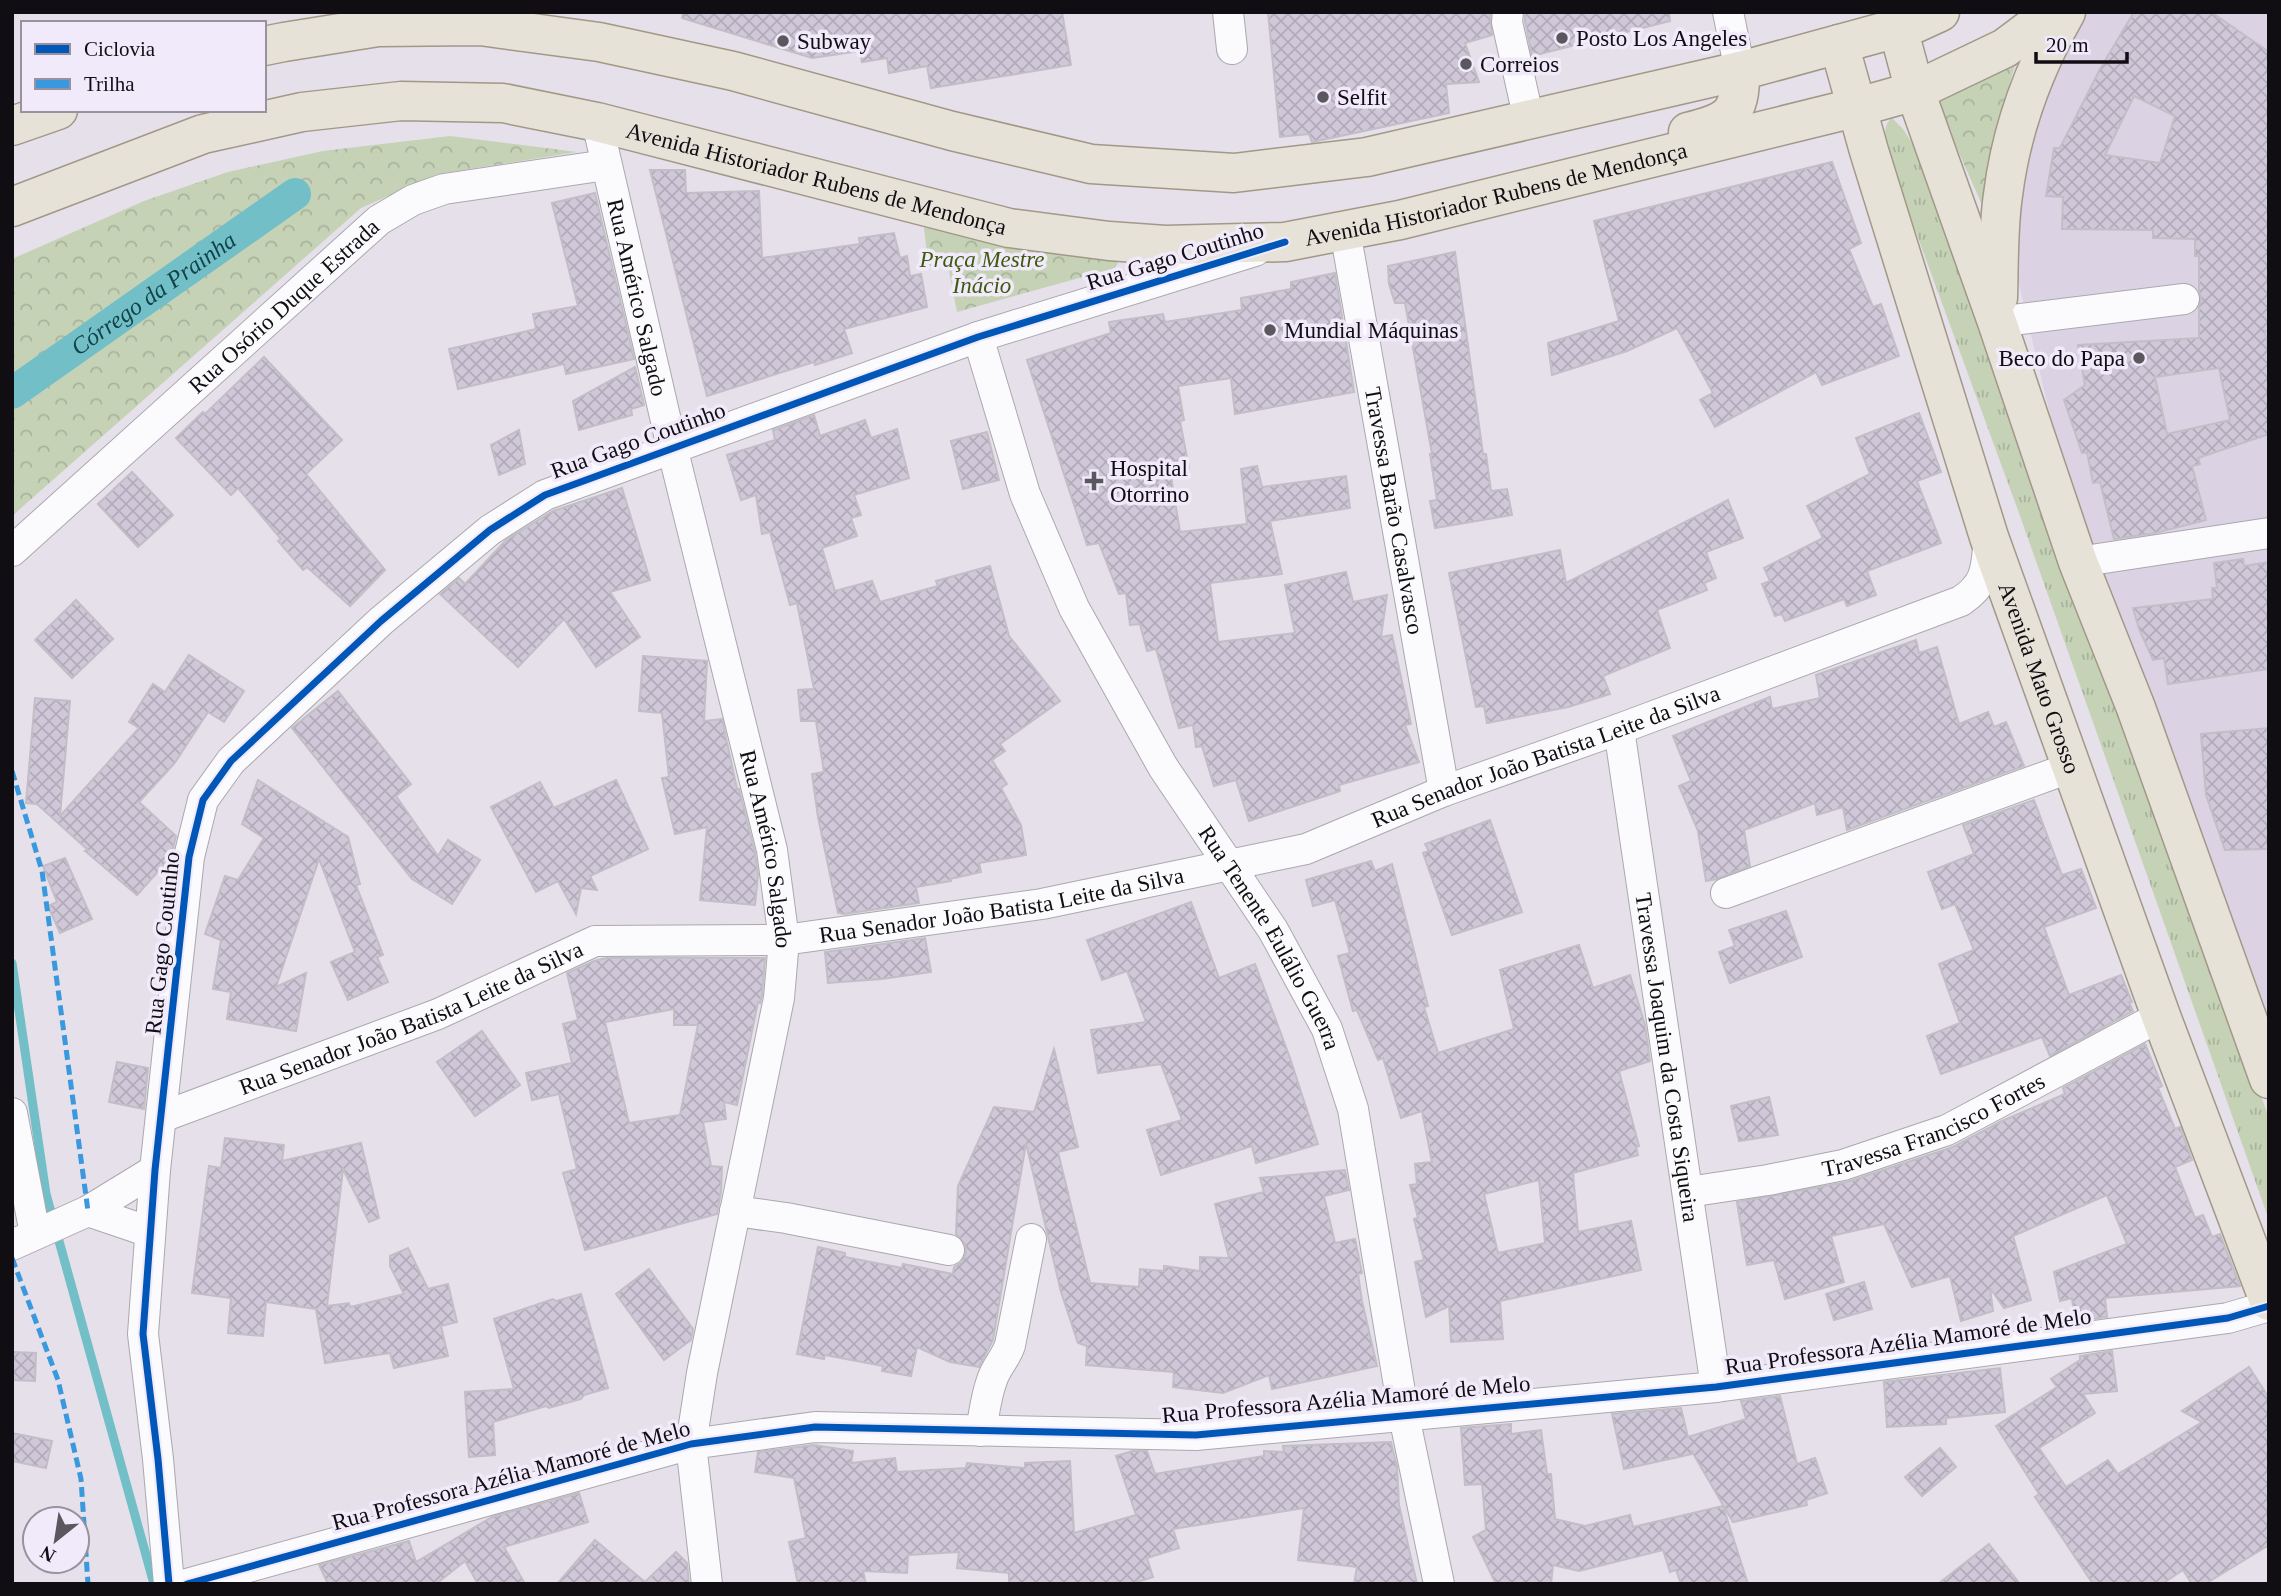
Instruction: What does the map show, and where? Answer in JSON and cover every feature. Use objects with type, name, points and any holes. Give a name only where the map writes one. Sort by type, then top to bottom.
[{"type":"main road","name":"Avenida Historiador Rubens de Mendonça","points":[[12,206],[203,134],[302,112],[401,101],[503,103],[597,122],[1009,228],[1165,245],[1285,242],[1400,220],[1858,107],[1915,90],[2006,48],[2053,12]]},
{"type":"main road","points":[[1997,321],[2000,221],[2006,171],[2016,128],[2035,71],[2066,12]]},
{"type":"main road","points":[[266,46],[284,41],[378,27],[480,26],[599,42],[733,71],[952,131],[1091,164],[1234,173],[1367,157],[1740,71],[1918,21],[1915,90],[1997,321],[2078,562],[2136,708],[2269,1079]]},
{"type":"main road","name":"Avenida Mato Grosso","points":[[1839,44],[1869,151],[1989,537],[2161,1016],[2262,1256],[2269,1304]]},
{"type":"main road","points":[[1400,220],[1468,182],[1719,123],[1734,109],[1741,88],[1740,71]]},
{"type":"main road","points":[[12,126],[52,112]]},
{"type":"street","points":[[1228,12],[1232,49]]},
{"type":"street","points":[[1508,12],[1507,22],[1530,120]]},
{"type":"street","points":[[1728,12],[1740,71]]},
{"type":"street","name":"Rua Américo Salgado","points":[[597,122],[672,447],[772,850],[784,940],[779,998],[702,1373],[691,1444],[707,1584]]},
{"type":"street","name":"Rua Osório Duque Estrada","points":[[12,551],[379,220],[413,200],[444,189],[606,165]]},
{"type":"street","name":"Travessa Barão Casalvasco","points":[[1345,231],[1444,791]]},
{"type":"street","name":"Rua Gago Coutinho","points":[[169,1584],[143,1334],[150,1232],[189,857],[203,800],[231,761],[381,621],[490,530],[545,495],[978,337],[1285,242]]},
{"type":"street","points":[[1997,321],[2184,299]]},
{"type":"street","name":"Rua Tenente Eulálio Guerra","points":[[978,337],[1025,494],[1074,608],[1163,767],[1273,930],[1327,1029],[1353,1109],[1404,1416],[1439,1584]]},
{"type":"street","points":[[2078,562],[2269,533]]},
{"type":"street","name":"Rua Senador João Batista Leite da Silva","points":[[162,1117],[438,1014],[595,941],[784,940],[1042,904],[1306,849],[1444,791],[1619,729],[1961,601],[1980,586],[1986,566],[1989,537]]},
{"type":"street","name":"Travessa Joaquim da Costa Siqueira","points":[[1619,729],[1716,1387]]},
{"type":"street","points":[[1726,893],[2072,767]]},
{"type":"street","name":"Travessa Francisco Fortes","points":[[1689,1192],[1843,1165],[1947,1130],[2161,1016]]},
{"type":"street","points":[[12,1113],[31,1236],[83,1212],[155,1170]]},
{"type":"street","points":[[735,1211],[786,1217],[949,1250]]},
{"type":"street","points":[[83,1212],[150,1232]]},
{"type":"street","points":[[981,1431],[991,1382],[1010,1345],[1031,1239]]},
{"type":"street","name":"Rua Professora Azélia Mamoré de Melo","points":[[187,1584],[691,1444],[815,1427],[1196,1435],[1716,1387],[2228,1318],[2269,1304]]},
{"type":"shaded area","points":[[2085,12],[2269,12],[2269,520],[2094,547],[2054,432],[2014,263],[2019,166],[2055,60]]},
{"type":"shaded area","points":[[2269,541],[2269,1028],[2103,569]]},
{"type":"green space","points":[[2018,55],[1992,157],[1987,216],[1952,137],[1931,100]]},
{"type":"green space","points":[[1892,118],[1918,152],[2062,542],[2269,1118],[2269,1220],[2019,513],[1891,164],[1885,133]]},
{"type":"green space","points":[[450,136],[577,152],[438,174],[361,208],[12,516],[12,259],[144,201],[228,172],[323,151]]},
{"type":"green space","name":"Praça Mestre Inácio","points":[[924,226],[1052,253],[1114,260],[1118,263],[1115,268],[957,312],[948,266],[928,266]]},
{"type":"building","points":[[683,12],[1062,12],[1071,65],[931,88],[927,66],[889,73],[887,58],[862,62],[860,51],[812,58],[682,18]]},
{"type":"building","points":[[1268,12],[1490,12],[1492,35],[1465,43],[1479,82],[1446,84],[1449,113],[1312,142],[1309,134],[1280,137]]},
{"type":"building","name":"Posto Los Angeles","points":[[1525,12],[1669,12],[1670,21],[1532,56]]},
{"type":"building","points":[[2134,12],[2211,12],[2269,52],[2269,331],[2265,331],[2269,356],[2269,434],[2198,458],[2200,464],[2192,466],[2206,520],[2155,533],[2114,539],[2100,482],[2093,483],[2087,452],[2082,453],[2064,400],[2085,385],[2078,345],[2199,338],[2201,298],[2199,256],[2195,256],[2195,239],[2153,238],[2153,230],[2062,229],[2063,197],[2046,196],[2054,148],[2060,148],[2100,69]],"holes":[[[2134,96],[2175,116],[2160,163],[2105,155]],[[2219,368],[2230,420],[2167,434],[2155,377]]]},
{"type":"building","points":[[1832,162],[1861,243],[1849,249],[1873,307],[1881,304],[1899,356],[1822,385],[1816,372],[1715,427],[1700,400],[1713,393],[1677,328],[1627,351],[1552,375],[1548,343],[1619,321],[1594,221]]},
{"type":"building","points":[[650,170],[685,170],[686,193],[759,191],[762,258],[860,244],[859,238],[894,233],[900,258],[907,256],[910,276],[921,274],[927,307],[844,329],[852,353],[815,365],[814,362],[707,396]]},
{"type":"building","points":[[595,193],[634,359],[566,374],[564,364],[458,389],[449,349],[536,329],[533,314],[578,306],[552,203]]},
{"type":"building","points":[[1455,252],[1483,454],[1486,454],[1491,491],[1507,489],[1512,515],[1435,528],[1430,501],[1437,500],[1432,454],[1405,303],[1395,303],[1389,284],[1388,266]]},
{"type":"building","points":[[1335,273],[1354,392],[1235,414],[1231,378],[1178,386],[1184,420],[1180,421],[1189,468],[1170,470],[1180,532],[1247,524],[1241,469],[1257,466],[1262,487],[1346,476],[1350,508],[1270,521],[1282,574],[1210,583],[1218,642],[1295,633],[1285,585],[1346,572],[1353,602],[1387,595],[1381,637],[1392,635],[1411,724],[1405,725],[1419,762],[1339,785],[1340,791],[1249,821],[1236,780],[1214,786],[1202,746],[1196,747],[1193,725],[1179,728],[1156,649],[1147,651],[1140,624],[1130,625],[1126,593],[1119,594],[1099,543],[1087,545],[1027,360],[1111,333],[1109,322],[1163,314],[1165,322],[1242,310],[1241,298],[1291,289],[1291,282]]},
{"type":"building","points":[[264,357],[342,440],[306,474],[385,570],[350,606],[307,567],[303,570],[238,488],[231,495],[176,438]]},
{"type":"building","points":[[635,367],[644,405],[631,409],[632,415],[579,430],[573,401]]},
{"type":"building","points":[[1919,413],[1941,472],[1917,481],[1941,543],[1867,571],[1876,595],[1847,606],[1844,599],[1785,621],[1782,614],[1775,616],[1762,584],[1770,581],[1764,568],[1823,538],[1807,506],[1870,474],[1856,438]]},
{"type":"building","points":[[814,415],[820,436],[865,420],[871,438],[897,429],[909,478],[854,495],[861,515],[851,518],[857,536],[822,548],[835,591],[872,581],[880,602],[938,586],[936,581],[990,566],[1009,636],[1060,701],[1000,744],[1005,751],[992,760],[1007,784],[1001,788],[1021,825],[1026,855],[979,863],[981,872],[916,887],[919,903],[844,914],[838,913],[818,817],[812,774],[824,772],[816,721],[801,721],[798,690],[814,689],[797,603],[790,605],[770,532],[762,534],[756,495],[741,500],[727,455],[775,440],[773,430]]},
{"type":"building","points":[[519,430],[525,464],[499,475],[491,445]]},
{"type":"building","points":[[987,432],[999,480],[963,489],[951,441]]},
{"type":"building","points":[[132,472],[173,515],[138,547],[98,504]]},
{"type":"building","points":[[622,488],[650,580],[610,592],[640,637],[596,667],[564,619],[518,667],[440,594],[459,578],[465,584],[506,540],[553,511]]},
{"type":"building","points":[[1728,500],[1743,538],[1706,552],[1716,578],[1704,583],[1707,590],[1657,610],[1670,648],[1603,676],[1610,694],[1568,707],[1487,723],[1484,706],[1476,707],[1449,573],[1560,550],[1566,583]]},
{"type":"building","points":[[2243,559],[2244,566],[2269,562],[2269,669],[2168,684],[2164,658],[2153,660],[2133,608],[2213,599],[2212,588],[2217,588],[2214,563]]},
{"type":"building","points":[[76,600],[113,639],[72,678],[35,640]]},
{"type":"building","points":[[1916,640],[1919,653],[1937,647],[1959,724],[1988,712],[1994,727],[2006,722],[2024,766],[1847,830],[1843,807],[1817,815],[1815,803],[1744,830],[1750,866],[1706,881],[1698,831],[1679,786],[1691,781],[1673,736],[1770,697],[1772,709],[1820,698],[1816,675]]},
{"type":"building","points":[[189,655],[244,691],[224,722],[208,712],[174,764],[139,802],[176,836],[171,857],[137,895],[85,851],[88,850],[37,804],[26,803],[35,698],[70,701],[60,816],[139,728],[129,722],[153,684],[165,692]]},
{"type":"building","points":[[643,656],[707,661],[704,721],[722,719],[737,789],[755,853],[758,875],[755,905],[700,900],[707,827],[675,834],[662,778],[669,777],[662,713],[639,711]]},
{"type":"building","points":[[338,691],[411,784],[396,796],[438,856],[448,840],[480,860],[452,904],[412,879],[292,728]]},
{"type":"building","points":[[2269,728],[2269,849],[2225,850],[2206,795],[2201,734]]},
{"type":"building","points":[[258,780],[348,837],[360,884],[356,885],[383,955],[377,957],[388,982],[348,1000],[331,962],[355,952],[319,859],[276,987],[306,973],[296,1031],[227,1019],[231,992],[213,989],[221,940],[205,934],[225,876],[238,880],[264,838],[242,824]]},
{"type":"building","points":[[616,780],[648,849],[590,876],[597,890],[581,888],[576,914],[558,881],[536,892],[491,807],[540,782],[554,808]]},
{"type":"building","points":[[2034,800],[2062,875],[2081,869],[2096,908],[2044,927],[2069,995],[2121,975],[2133,1011],[2050,1056],[2042,1037],[1941,1074],[1927,1036],[1960,1023],[1939,964],[1974,950],[1955,904],[1942,909],[1928,872],[1974,854],[1963,825]]},
{"type":"building","points":[[1490,820],[1522,912],[1452,935],[1423,853],[1429,851],[1425,844]]},
{"type":"building","points":[[65,858],[92,919],[60,933],[48,906],[57,902],[43,866]]},
{"type":"building","points":[[1371,861],[1375,871],[1392,864],[1428,1006],[1424,1007],[1438,1053],[1514,1029],[1500,970],[1579,945],[1593,988],[1630,975],[1645,1025],[1650,1061],[1619,1071],[1639,1146],[1636,1147],[1638,1155],[1573,1173],[1578,1232],[1631,1221],[1641,1270],[1500,1301],[1503,1339],[1451,1342],[1449,1306],[1426,1317],[1415,1262],[1424,1260],[1414,1219],[1418,1218],[1410,1185],[1417,1184],[1415,1164],[1432,1162],[1422,1111],[1401,1118],[1383,1058],[1378,1060],[1357,1010],[1353,1011],[1338,956],[1350,953],[1335,900],[1313,906],[1306,880]],"holes":[[[1539,1180],[1545,1243],[1498,1253],[1484,1194]]]},
{"type":"building","points":[[1191,902],[1219,978],[1255,964],[1318,1144],[1256,1163],[1252,1146],[1161,1175],[1147,1130],[1182,1120],[1161,1064],[1098,1073],[1091,1030],[1146,1022],[1127,971],[1102,980],[1087,940]]},
{"type":"building","points":[[1786,911],[1802,957],[1730,983],[1719,952],[1735,946],[1729,930]]},
{"type":"building","points":[[925,938],[931,972],[828,983],[825,952]]},
{"type":"building","points":[[606,958],[765,958],[762,995],[760,1003],[758,1002],[737,1105],[724,1102],[726,1119],[703,1122],[711,1166],[722,1167],[717,1214],[585,1250],[563,1173],[577,1169],[559,1094],[532,1100],[526,1073],[572,1063],[563,1024],[578,1020],[567,973]],"holes":[[[674,1009],[674,1025],[698,1025],[680,1115],[629,1123],[605,1022]]]},
{"type":"building","points":[[482,1031],[520,1085],[475,1116],[437,1062]]},
{"type":"building","points":[[2145,1044],[2162,1086],[2158,1088],[2175,1129],[2180,1127],[2192,1160],[2175,1167],[2195,1218],[2203,1215],[2212,1237],[2220,1234],[2240,1286],[2105,1298],[2107,1317],[2075,1321],[2072,1298],[2060,1301],[2054,1272],[2127,1244],[2107,1195],[2013,1236],[2031,1300],[2004,1308],[1990,1288],[1993,1311],[1961,1321],[1950,1276],[1912,1287],[1884,1224],[1831,1236],[1844,1282],[1785,1299],[1774,1260],[1747,1265],[1737,1202],[1847,1182],[1953,1147],[2002,1121],[2065,1094],[2063,1088]]},
{"type":"building","points":[[1054,1049],[1078,1147],[1058,1152],[1090,1283],[1139,1287],[1140,1269],[1164,1271],[1164,1266],[1200,1271],[1200,1257],[1229,1258],[1215,1204],[1264,1192],[1260,1178],[1345,1170],[1349,1190],[1324,1196],[1335,1243],[1355,1239],[1362,1273],[1358,1274],[1362,1301],[1377,1366],[1272,1389],[1269,1375],[1223,1393],[1173,1387],[1174,1372],[1086,1365],[1087,1346],[1078,1343],[1061,1292],[1026,1143],[993,1340],[979,1367],[950,1362],[917,1347],[911,1376],[882,1371],[883,1366],[825,1355],[824,1359],[797,1354],[818,1247],[845,1253],[845,1257],[902,1268],[903,1264],[953,1274],[954,1267],[962,1262],[966,1253],[965,1244],[956,1234],[958,1186],[994,1107],[1034,1112]]},
{"type":"building","points":[[117,1062],[148,1068],[144,1109],[109,1102]]},
{"type":"building","points":[[1769,1097],[1778,1135],[1739,1141],[1731,1106]]},
{"type":"building","points":[[225,1138],[284,1145],[282,1161],[361,1143],[379,1218],[369,1222],[343,1169],[327,1306],[349,1303],[350,1307],[404,1294],[390,1266],[390,1256],[408,1248],[428,1289],[448,1284],[457,1322],[441,1326],[448,1356],[394,1368],[390,1353],[325,1363],[316,1309],[266,1302],[263,1336],[228,1333],[231,1298],[192,1293],[209,1166],[221,1168]]},
{"type":"building","points":[[649,1269],[693,1329],[691,1340],[664,1360],[616,1294]]},
{"type":"building","points":[[1864,1282],[1872,1309],[1834,1320],[1826,1294]]},
{"type":"building","points":[[581,1294],[608,1388],[584,1395],[581,1399],[493,1422],[495,1455],[469,1457],[465,1392],[514,1389],[494,1319],[553,1299],[556,1301]]},
{"type":"building","points":[[2112,1351],[2117,1391],[2083,1394],[2095,1413],[2039,1448],[2066,1487],[2108,1460],[2118,1474],[2202,1422],[2182,1411],[2249,1367],[2269,1398],[2269,1545],[2205,1584],[2192,1584],[2183,1570],[2162,1584],[2093,1584],[2035,1497],[2039,1494],[1996,1426],[2057,1387],[2051,1379],[2080,1360],[2080,1356]]},
{"type":"building","points":[[12,1352],[36,1353],[35,1381],[12,1380]]},
{"type":"building","points":[[2000,1368],[2005,1412],[1946,1418],[1946,1424],[1887,1427],[1884,1382]]},
{"type":"building","points":[[1780,1396],[1797,1464],[1815,1458],[1827,1493],[1806,1500],[1807,1505],[1733,1522],[1691,1450],[1692,1454],[1624,1469],[1612,1414],[1681,1408],[1688,1437],[1746,1419],[1741,1401]]},
{"type":"building","points":[[1511,1424],[1511,1434],[1541,1430],[1547,1474],[1551,1474],[1555,1519],[1585,1526],[1630,1515],[1633,1527],[1723,1506],[1748,1584],[1681,1584],[1676,1570],[1670,1572],[1663,1550],[1579,1571],[1553,1565],[1551,1584],[1496,1584],[1473,1537],[1486,1530],[1482,1484],[1465,1485],[1461,1428]]},
{"type":"building","points":[[12,1433],[52,1441],[46,1468],[12,1461]]},
{"type":"building","points":[[1391,1442],[1397,1467],[1399,1505],[1417,1584],[1354,1584],[1357,1567],[1298,1560],[1304,1508],[1173,1529],[1179,1548],[1147,1558],[1153,1577],[1131,1584],[1009,1584],[1009,1573],[957,1568],[959,1552],[908,1555],[907,1573],[863,1571],[866,1584],[798,1584],[789,1542],[806,1538],[794,1478],[755,1472],[758,1452],[814,1445],[853,1451],[851,1463],[895,1458],[897,1472],[966,1468],[967,1463],[1025,1468],[1025,1463],[1070,1461],[1074,1533],[1136,1515],[1116,1456],[1133,1451],[1147,1451],[1155,1474],[1264,1456],[1264,1451],[1284,1452],[1283,1446]]},
{"type":"building","points":[[1940,1448],[1956,1467],[1922,1496],[1905,1477]]},
{"type":"building","points":[[579,1493],[588,1522],[504,1547],[525,1584],[478,1584],[465,1561],[436,1584],[328,1584],[319,1565],[409,1541],[416,1562],[492,1517]]},
{"type":"building","points":[[595,1540],[645,1582],[676,1552],[687,1563],[689,1584],[557,1584]]},
{"type":"building","points":[[1989,1544],[2020,1584],[1938,1584]]},
{"type":"waterway","name":"Córrego da Prainha","points":[[12,393],[295,194]]},
{"type":"waterway","points":[[12,963],[46,1194],[154,1584]]},
{"type":"marked path","points":[[12,771],[42,871],[88,1211]]},
{"type":"marked path","points":[[12,1258],[58,1380],[81,1479],[88,1584]]},
{"type":"cycle path","points":[[169,1584],[143,1334],[155,1170],[189,857],[203,800],[231,761],[381,621],[490,530],[545,495],[978,337],[1285,242]]},
{"type":"cycle path","points":[[187,1584],[691,1444],[815,1427],[1196,1435],[1716,1387],[2228,1318],[2269,1306]]},
{"type":"place","name":"Posto Los Angeles","points":[[1562,38]]},
{"type":"place","name":"Subway","points":[[783,41]]},
{"type":"place","name":"Correios","points":[[1466,64]]},
{"type":"place","name":"Selfit","points":[[1323,97]]},
{"type":"place","name":"Mundial Máquinas","points":[[1270,330]]},
{"type":"place","name":"Beco do Papa","points":[[2139,358]]},
{"type":"place","name":"Hospital Otorrino","points":[[1094,481]]}]
